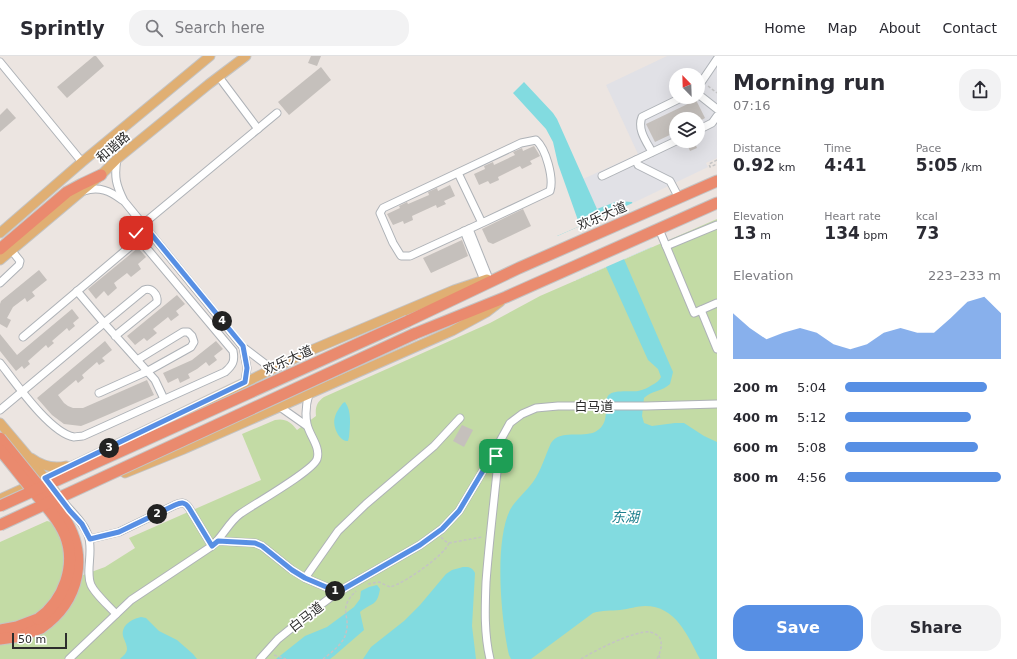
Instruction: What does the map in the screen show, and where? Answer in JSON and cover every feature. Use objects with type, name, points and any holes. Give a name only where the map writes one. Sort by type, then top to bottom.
[{"type":"highway","points":[[0,250],[68,192],[101,175]]},
{"type":"highway","name":"欢乐大道","points":[[0,506],[408,321],[491,279],[717,181]]},
{"type":"highway","points":[[0,525],[414,334],[527,288],[717,203]]},
{"type":"highway","points":[[0,438],[66,521],[75,544],[77,568],[74,586],[70,597],[50,621],[41,628],[28,633],[13,638],[0,639]]},
{"type":"highway","points":[[0,449],[46,505],[59,524],[66,538],[69,560],[68,577],[65,586],[51,609],[30,623],[17,628],[0,630]]},
{"type":"main road","name":"和谐路","points":[[0,233],[82,162],[210,56]]},
{"type":"main road","name":"和谐路","points":[[0,260],[101,175],[117,159],[246,56]]},
{"type":"main road","name":"欢乐大道","points":[[0,499],[79,463],[314,349],[454,290],[491,279]]},
{"type":"main road","points":[[0,525],[60,498],[184,449],[467,323],[487,312],[506,297]]},
{"type":"main road","points":[[0,423],[60,498]]},
{"type":"main road","points":[[0,449],[47,505]]},
{"type":"main road","points":[[26,455],[35,461],[50,467],[64,467],[79,463]]},
{"type":"street","points":[[705,77],[717,57]]},
{"type":"street","points":[[0,62],[82,162]]},
{"type":"street","points":[[219,77],[258,129]]},
{"type":"street","points":[[705,100],[717,109]]},
{"type":"street","points":[[652,152],[640,128],[640,122],[642,117],[669,104]]},
{"type":"street","points":[[0,364],[49,423],[74,437],[83,436],[225,372],[232,367],[235,360],[233,352],[139,239],[136,232],[143,224],[277,113]]},
{"type":"street","points":[[705,126],[712,123],[717,116]]},
{"type":"street","points":[[536,140],[540,144],[546,156],[552,185],[550,191],[482,223],[410,256],[401,256],[393,243],[380,213],[383,208],[458,173],[521,143],[536,140]]},
{"type":"street","points":[[602,176],[669,144]]},
{"type":"street","points":[[117,159],[116,179],[124,201],[243,346],[272,369]]},
{"type":"street","points":[[636,160],[638,165],[670,180],[679,198]]},
{"type":"street","points":[[458,173],[482,223]]},
{"type":"street","points":[[82,191],[95,188],[102,189],[124,201]]},
{"type":"street","points":[[666,246],[717,225]]},
{"type":"street","points":[[467,230],[491,279]]},
{"type":"street","points":[[654,231],[666,246],[694,313],[717,303]]},
{"type":"street","points":[[23,337],[139,239]]},
{"type":"street","points":[[0,283],[19,265],[20,261],[12,251]]},
{"type":"street","points":[[0,410],[144,290],[148,288],[151,290],[156,295],[157,302],[115,336]]},
{"type":"street","points":[[77,291],[115,336],[148,371],[155,380],[164,399]]},
{"type":"street","points":[[701,310],[717,349]]},
{"type":"street","points":[[99,393],[148,371],[190,347],[194,342],[192,336],[188,332],[184,332],[137,360]]},
{"type":"street","points":[[243,346],[247,368],[245,382]]},
{"type":"street","points":[[70,659],[131,600],[215,543],[239,514],[290,482],[315,463],[318,458],[317,451],[307,426],[306,403],[309,394]]},
{"type":"street","name":"白马道","points":[[260,659],[284,634],[338,592],[420,545],[450,522],[459,511],[510,423],[514,419],[529,411],[546,406],[717,404]]},
{"type":"street","points":[[280,407],[307,426]]},
{"type":"street","points":[[305,578],[338,531],[366,504],[434,446],[460,418]]},
{"type":"street","points":[[490,659],[485,626],[484,603],[498,462],[497,456],[493,454]]},
{"type":"street","points":[[60,498],[82,524],[90,539],[91,585],[116,614]]},
{"type":"street","points":[[90,539],[119,532],[175,505],[185,503],[215,543]]},
{"type":"street","points":[[47,505],[70,511]]},
{"type":"street","points":[[215,543],[255,543],[262,546],[292,570],[305,578],[338,592]]},
{"type":"path","points":[[705,82],[717,93]]},
{"type":"path","points":[[717,160],[709,164],[710,167],[717,164]]},
{"type":"path","points":[[438,532],[445,541],[449,543],[490,535]]},
{"type":"path","points":[[364,586],[379,582],[390,587],[401,583],[437,557],[449,543]]},
{"type":"path","points":[[323,659],[335,648],[346,634],[345,610],[350,598],[358,589]]},
{"type":"path","points":[[581,659],[604,647],[639,633],[648,632],[654,633],[660,638],[662,645],[658,659]]},
{"type":"path","points":[[273,655],[286,659]]},
{"type":"shaded area","points":[[667,56],[717,56],[717,158],[706,163],[708,167],[633,203],[618,201],[597,209],[583,179],[638,154],[606,85]]},
{"type":"green space","points":[[717,219],[717,659],[0,659],[0,644],[16,643],[30,639],[42,633],[54,624],[71,603],[83,575],[105,567],[135,548],[129,538],[261,480],[242,434],[275,420],[288,421],[297,430],[316,416],[317,405],[324,397],[490,323],[540,296]]},
{"type":"green space","points":[[47,521],[51,522],[55,527],[63,550],[64,570],[58,588],[47,604],[31,617],[0,625],[0,542]]},
{"type":"water","name":"东湖","points":[[524,82],[557,119],[597,209],[618,201],[632,202],[652,247],[624,259],[673,372],[670,384],[644,398],[642,416],[644,423],[652,426],[684,423],[704,436],[717,442],[717,659],[700,659],[685,632],[673,616],[656,607],[645,606],[593,613],[531,659],[511,659],[509,655],[500,581],[502,542],[505,524],[510,510],[536,478],[551,443],[555,439],[565,435],[590,434],[595,432],[601,428],[604,423],[606,401],[610,394],[644,389],[656,383],[661,377],[658,369],[648,360],[606,267],[576,280],[557,236],[580,226],[558,164],[553,142],[546,129],[513,93]]},
{"type":"water","points":[[345,402],[349,410],[350,419],[348,441],[340,438],[334,424],[336,413]]},
{"type":"water","points":[[463,567],[470,568],[475,573],[472,626],[476,659],[363,659],[371,647],[404,621],[420,605],[446,574],[452,570]]},
{"type":"water","points":[[377,585],[380,589],[376,602],[360,612],[364,630],[330,659],[276,659],[305,636],[327,627],[354,607],[360,599],[361,591]]},
{"type":"water","points":[[141,617],[146,618],[159,631],[177,640],[197,659],[120,659],[127,650],[127,645],[123,636],[125,626],[134,619]]},
{"type":"pier","points":[[635,202],[654,246],[574,281],[555,237]]},
{"type":"building","points":[[94,56],[96,56],[104,66],[67,98],[57,87]]},
{"type":"building","points":[[311,56],[321,56],[317,66],[308,63]]},
{"type":"building","points":[[321,67],[331,80],[289,115],[278,102]]},
{"type":"building","points":[[688,104],[698,104],[702,112],[671,112]]},
{"type":"building","points":[[7,108],[16,118],[0,132],[0,115]]},
{"type":"building","points":[[669,113],[669,135],[655,142],[646,124]]},
{"type":"building","points":[[534,146],[540,156],[530,161],[532,164],[522,169],[520,166],[498,177],[499,180],[490,184],[488,181],[479,185],[474,174],[485,169],[484,166],[493,162],[494,165],[515,155],[513,152],[522,148],[523,151]]},
{"type":"building","points":[[689,148],[697,148],[690,151]]},
{"type":"building","points":[[450,185],[455,196],[444,201],[446,204],[437,208],[436,205],[412,216],[413,220],[404,224],[403,221],[393,225],[387,214],[400,208],[399,206],[407,202],[408,204],[429,195],[428,192],[437,188],[438,191]]},
{"type":"building","points":[[523,209],[531,226],[493,244],[488,242],[482,229]]},
{"type":"building","points":[[462,240],[468,256],[431,273],[423,258]]},
{"type":"building","points":[[138,248],[146,257],[138,264],[141,269],[131,277],[127,273],[114,283],[117,288],[108,296],[104,291],[96,299],[88,289]]},
{"type":"building","points":[[39,270],[47,280],[32,292],[35,296],[27,302],[25,298],[13,307],[7,318],[11,320],[7,328],[0,324],[1,301]]},
{"type":"building","points":[[177,295],[185,304],[176,311],[179,315],[171,321],[168,317],[153,329],[157,333],[147,341],[144,338],[135,345],[127,336]]},
{"type":"building","points":[[72,309],[79,318],[73,323],[75,326],[69,331],[67,328],[52,341],[54,343],[48,348],[46,345],[28,361],[30,364],[24,369],[22,366],[16,371],[0,351],[0,334],[17,355]]},
{"type":"building","points":[[105,341],[112,350],[102,358],[105,361],[99,365],[97,362],[82,375],[84,378],[78,383],[76,380],[58,395],[64,403],[73,408],[83,408],[147,380],[154,395],[81,426],[64,424],[52,415],[37,398]]},
{"type":"building","points":[[216,341],[223,349],[214,356],[217,360],[209,366],[206,362],[188,374],[190,378],[180,383],[178,378],[168,383],[163,373],[192,360]]},
{"type":"building","points":[[462,425],[473,430],[464,447],[453,441]]},
{"type":"route","points":[[136,233],[143,224],[243,346],[247,368],[245,382],[45,478],[86,529],[90,539],[109,536],[179,503],[185,503],[212,546],[218,541],[255,543],[262,546],[292,570],[305,578],[338,592],[420,545],[442,529],[459,511],[493,454],[496,456]]}]
